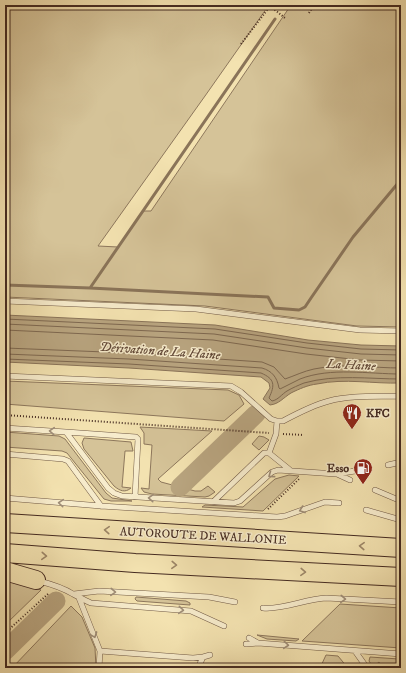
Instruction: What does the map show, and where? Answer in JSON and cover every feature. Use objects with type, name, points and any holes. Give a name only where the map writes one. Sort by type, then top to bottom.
[{"type":"highway","name":"AUTOROUTE DE WALLONIE","points":[[5,524],[401,548]]},
{"type":"highway","points":[[5,553],[401,577]]},
{"type":"highway","points":[[5,571],[36,580]]},
{"type":"lane","points":[[5,301],[196,309],[360,330],[401,330]]},
{"type":"lane","points":[[5,376],[231,386],[256,404],[271,419],[277,421],[283,421],[318,404],[330,400],[401,396]]},
{"type":"lane","points":[[269,453],[276,434],[277,421]]},
{"type":"lane","points":[[5,428],[136,437],[138,440],[135,497]]},
{"type":"lane","points":[[66,432],[108,488],[114,493],[122,496],[234,503],[240,501],[272,472],[278,470],[336,474],[354,471]]},
{"type":"lane","points":[[213,502],[264,453],[269,453],[290,470]]},
{"type":"lane","points":[[5,454],[63,459],[68,461],[101,506]]},
{"type":"lane","points":[[388,465],[401,462]]},
{"type":"lane","points":[[336,474],[350,480]]},
{"type":"lane","points":[[376,490],[401,501]]},
{"type":"lane","points":[[5,498],[101,506],[277,517],[285,516],[325,502],[339,503]]},
{"type":"lane","points":[[366,510],[401,520]]},
{"type":"lane","points":[[36,580],[57,586],[91,603],[191,611],[224,626]]},
{"type":"lane","points":[[74,594],[99,591],[209,597],[235,602]]},
{"type":"lane","points":[[79,598],[100,651],[99,668]]},
{"type":"lane","points":[[263,608],[271,609],[314,599],[326,598],[401,602]]},
{"type":"lane","points":[[249,638],[258,643]]},
{"type":"lane","points":[[246,644],[258,643],[401,654]]},
{"type":"lane","points":[[100,651],[203,658],[210,655]]},
{"type":"lane","points":[[355,651],[367,668]]},
{"type":"lane","points":[[198,668],[203,658]]},
{"type":"path","points":[[241,44],[270,5],[285,18]]},
{"type":"path","points":[[309,12],[314,5]]},
{"type":"path","points":[[5,415],[256,432]]},
{"type":"path","points":[[267,510],[307,472]]},
{"type":"path","points":[[5,633],[48,594]]},
{"type":"shaded area","points":[[5,5],[269,5],[98,246],[118,247],[143,211],[151,211],[291,5],[401,5],[401,327],[357,326],[205,306],[5,297]]},
{"type":"shaded area","points":[[5,381],[228,390],[239,395],[244,404],[224,421],[5,404]]},
{"type":"shaded area","points":[[140,427],[212,431],[158,479],[161,482],[195,491],[201,491],[208,486],[215,492],[205,497],[152,494],[144,492],[141,488],[149,489],[152,445],[144,444],[144,433]]},
{"type":"shaded area","points":[[5,432],[59,436],[65,439],[106,493],[112,498],[132,501],[111,501],[104,499],[67,453],[62,451],[5,447]]},
{"type":"shaded area","points":[[259,436],[269,440],[259,450],[252,444]]},
{"type":"shaded area","points":[[84,438],[131,442],[133,451],[125,451],[122,487],[131,488],[122,491],[114,486],[84,449],[82,443]]},
{"type":"shaded area","points":[[289,475],[299,476],[263,511],[202,507],[205,505],[243,507],[275,479]]},
{"type":"shaded area","points":[[5,580],[25,583],[41,590],[5,625]]},
{"type":"shaded area","points":[[136,597],[186,601],[190,603],[190,605],[137,601],[135,599]]},
{"type":"shaded area","points":[[340,604],[401,608],[401,648],[302,641]]},
{"type":"shaded area","points":[[71,606],[82,617],[95,648],[96,668],[12,668]]},
{"type":"shaded area","points":[[257,635],[299,639],[296,641],[267,639]]},
{"type":"shaded area","points":[[326,655],[338,656],[348,668],[320,668]]},
{"type":"shaded area","points":[[370,657],[399,659],[401,660],[401,668],[383,668],[379,662],[373,667],[369,661]]},
{"type":"water","name":"Dérivation de La Haine","points":[[5,315],[215,325],[308,340],[361,345],[401,346],[401,383],[348,381],[328,382],[304,387],[270,405],[263,399],[270,388],[269,383],[261,377],[129,368],[5,362]]},
{"type":"waterway","points":[[282,8],[285,5]]},
{"type":"waterway","points":[[5,285],[90,288],[275,19]]},
{"type":"waterway","points":[[90,288],[268,297],[274,308],[299,310],[305,307],[353,237],[399,182]]},
{"type":"waterway","name":"La Haine","points":[[180,487],[256,414]]},
{"type":"waterway","name":"La Haine","points":[[5,651],[56,601]]},
{"type":"place","name":"KFC","points":[[352,430]]},
{"type":"place","name":"Esso","points":[[363,485]]}]
